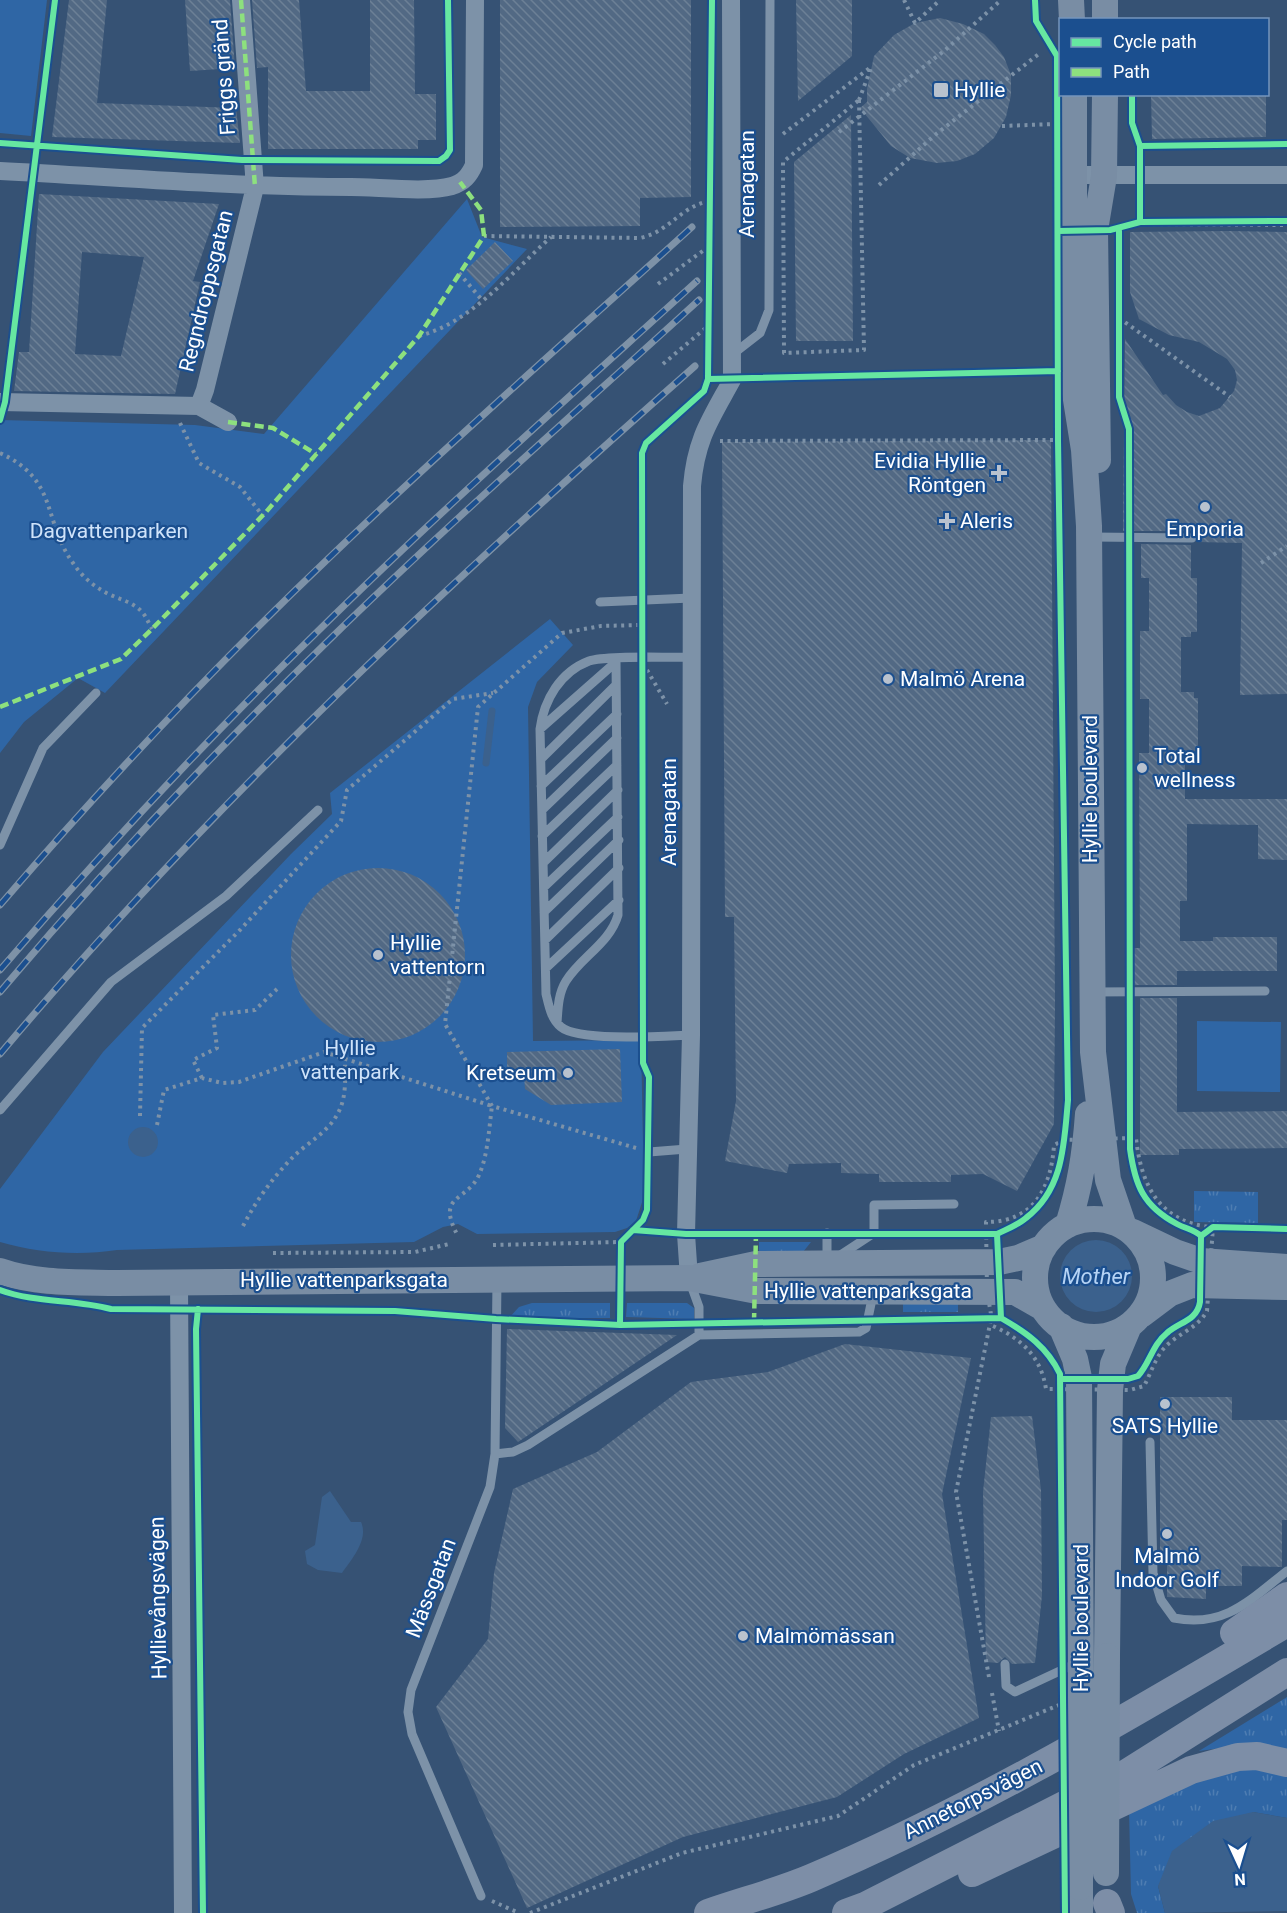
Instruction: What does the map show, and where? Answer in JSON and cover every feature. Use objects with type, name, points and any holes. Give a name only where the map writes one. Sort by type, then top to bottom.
[{"type":"main road","points":[[978,1799],[1259,1617],[1287,1596]]},
{"type":"main road","name":"Annetorpsvägen","points":[[708,1913],[810,1879],[978,1799],[1152,1703],[1287,1623]]},
{"type":"main road","points":[[856,1910],[1125,1774],[1287,1672]]},
{"type":"main road","points":[[856,1910],[927,1894],[1191,1770],[1238,1757],[1257,1756],[1287,1763]]},
{"type":"street","name":"Friggs gränd","points":[[241,0],[246,100],[255,187]]},
{"type":"street","points":[[0,171],[255,187],[449,186],[469,176],[474,165],[475,0]]},
{"type":"street","name":"Arenagatan","points":[[688,1278],[692,486],[699,441],[732,380],[730,0]]},
{"type":"street","points":[[1071,0],[1072,18]]},
{"type":"street","points":[[1105,0],[1105,18]]},
{"type":"street","name":"Hyllie boulevard","points":[[1074,96],[1074,387],[1084,450],[1089,532],[1093,1052],[1099,1143],[1108,1180],[1127,1229]]},
{"type":"street","name":"Hyllie boulevard","points":[[1089,532],[1097,487],[1098,461],[1095,230],[1104,176],[1105,96]]},
{"type":"street","points":[[1075,176],[1287,175]]},
{"type":"street","name":"Regndroppsgatan","points":[[199,406],[205,390],[255,187]]},
{"type":"street","name":"Regndroppsgatan","points":[[0,402],[199,406],[228,422]]},
{"type":"street","name":"Hyllie boulevard","points":[[1068,1225],[1079,1189],[1099,1143]]},
{"type":"street","points":[[1287,1267],[1205,1266],[1135,1321],[1114,1334],[1098,1338],[1082,1336],[1052,1317],[1037,1293],[1035,1277],[1044,1247],[1068,1225],[1083,1220],[1099,1219],[1127,1229],[1205,1266],[1287,1287]]},
{"type":"street","points":[[1127,1229],[1146,1248],[1154,1271],[1152,1294],[1135,1321]]},
{"type":"street","name":"Hyllie vattenparksgata","points":[[688,1278],[756,1264],[987,1262],[1018,1258],[1044,1247]]},
{"type":"street","name":"Hyllie vattenparksgata","points":[[0,1271],[15,1276],[56,1282],[688,1278],[757,1291],[1015,1292],[1052,1317]]},
{"type":"street","name":"Hyllievångsvägen","points":[[179,1283],[183,1913]]},
{"type":"street","name":"Hyllie boulevard","points":[[1052,1317],[1075,1359],[1079,1390],[1080,1913]]},
{"type":"street","name":"Hyllie boulevard","points":[[1108,1910],[1106,1873],[1110,1385],[1113,1364],[1135,1321]]},
{"type":"lane","name":"Arenagatan","points":[[733,354],[760,333],[769,310],[770,0]]},
{"type":"lane","points":[[1089,532],[1192,538]]},
{"type":"lane","points":[[600,602],[691,598]]},
{"type":"lane","points":[[691,1035],[583,1035],[562,1028],[550,1014],[546,994],[540,729],[542,711],[559,683],[590,661],[692,657]]},
{"type":"lane","points":[[557,1023],[559,1000],[566,981],[615,925],[619,900],[616,661]]},
{"type":"lane","points":[[540,729],[616,661]]},
{"type":"lane","points":[[541,759],[616,685]]},
{"type":"lane","points":[[0,845],[43,748],[96,693]]},
{"type":"lane","points":[[541,786],[617,714]]},
{"type":"lane","points":[[542,810],[617,738]]},
{"type":"lane","points":[[542,836],[617,765]]},
{"type":"lane","points":[[543,863],[618,790]]},
{"type":"lane","points":[[0,1110],[111,982],[226,896],[318,810]]},
{"type":"lane","points":[[544,887],[618,817]]},
{"type":"lane","points":[[544,912],[619,840]]},
{"type":"lane","points":[[545,940],[619,868]]},
{"type":"lane","points":[[546,968],[619,900]]},
{"type":"lane","points":[[1091,992],[1264,991]]},
{"type":"lane","points":[[649,1152],[687,1149]]},
{"type":"lane","points":[[827,1264],[874,1233],[874,1205],[954,1204]]},
{"type":"lane","points":[[827,1233],[827,1264]]},
{"type":"lane","points":[[688,1278],[699,1307],[699,1335]]},
{"type":"lane","name":"Mässgatan","points":[[481,1896],[412,1734],[408,1712],[411,1690],[490,1487],[495,1455],[497,1279]]},
{"type":"lane","points":[[495,1455],[513,1452],[528,1445],[699,1335],[860,1332],[866,1328],[874,1291]]},
{"type":"lane","points":[[1150,1442],[1153,1573],[1161,1600],[1174,1618],[1191,1622],[1211,1620],[1237,1610],[1287,1571]]},
{"type":"lane","points":[[1005,1664],[1006,1686],[1015,1692],[1081,1670]]},
{"type":"path","points":[[904,0],[915,23],[940,0]]},
{"type":"path","points":[[839,132],[944,51],[1001,0]]},
{"type":"path","points":[[879,185],[943,129],[1040,53]]},
{"type":"path","points":[[769,135],[786,134],[872,67],[859,100],[864,350],[784,353],[783,162],[859,100]]},
{"type":"path","points":[[1002,126],[1057,124]]},
{"type":"path","points":[[1139,177],[1140,222]]},
{"type":"path","points":[[484,236],[640,238],[655,235],[693,205],[709,201]]},
{"type":"path","points":[[1095,230],[1110,230],[1140,222],[1287,223]]},
{"type":"path","points":[[1130,224],[1287,223]]},
{"type":"path","points":[[418,336],[439,331],[466,315],[551,237]]},
{"type":"path","points":[[658,284],[708,247]]},
{"type":"path","points":[[459,273],[482,300]]},
{"type":"path","points":[[1119,317],[1230,397]]},
{"type":"path","points":[[663,364],[708,326]]},
{"type":"path","points":[[173,405],[199,463],[240,487],[263,516]]},
{"type":"path","points":[[699,441],[1058,440]]},
{"type":"path","points":[[0,453],[22,466],[43,488],[67,555],[82,576],[103,591],[132,604],[143,613],[152,629]]},
{"type":"path","points":[[1261,563],[1287,546]]},
{"type":"path","points":[[458,1236],[451,1221],[450,1208],[458,1196],[478,1178],[492,1106],[445,1024],[478,707],[562,633],[601,626],[641,625]]},
{"type":"path","points":[[641,659],[667,704]]},
{"type":"path","points":[[140,1116],[142,1028],[240,930],[341,821],[347,790],[453,699],[494,693]]},
{"type":"path","points":[[202,1078],[194,1060],[217,1048],[213,1015],[255,1010],[277,989]]},
{"type":"path","points":[[157,1125],[164,1090],[202,1078],[222,1083],[239,1082],[324,1052],[492,1106],[649,1152]]},
{"type":"path","points":[[243,1226],[282,1168],[325,1130],[338,1114],[344,1094],[345,1059]]},
{"type":"path","points":[[1099,1143],[1137,1138],[1139,1163],[1153,1195],[1169,1213],[1183,1222],[1213,1227],[1199,1311],[1186,1322]]},
{"type":"path","points":[[1133,1168],[1130,1149],[1064,1140],[1054,1145],[1049,1179],[1040,1196],[1014,1217],[1002,1222],[986,1222],[987,1291],[993,1326],[1018,1340],[1038,1360],[1046,1389],[1079,1390],[1110,1385],[1138,1376],[1146,1361]]},
{"type":"path","points":[[1011,1226],[1026,1219],[1046,1199],[1054,1183]]},
{"type":"path","points":[[1110,1385],[1130,1390],[1144,1386],[1161,1352],[1174,1339],[1202,1321],[1207,1311],[1205,1266],[1196,1231],[1177,1224],[1152,1205]]},
{"type":"path","points":[[493,1245],[621,1242]]},
{"type":"path","points":[[273,1253],[415,1251],[449,1244]]},
{"type":"path","points":[[991,1318],[956,1492],[999,1731]]},
{"type":"path","points":[[530,1913],[682,1853],[838,1816],[914,1765],[1063,1704]]},
{"type":"path","points":[[481,1896],[519,1913]]},
{"type":"green space","points":[[0,0],[47,0],[31,136],[0,133]]},
{"type":"green space","name":"Dagvattenparken","points":[[467,199],[482,237],[527,249],[105,693],[78,678],[24,722],[0,753],[0,420],[195,425],[264,434]]},
{"type":"green space","name":"Hyllie vattenpark","points":[[550,619],[573,645],[537,682],[528,707],[533,1041],[641,1040],[644,1196],[636,1221],[627,1228],[615,1232],[477,1234],[458,1224],[443,1227],[414,1242],[117,1250],[88,1253],[43,1251],[0,1242],[0,1189],[103,1052],[291,854],[332,814],[330,793]]},
{"type":"green space","points":[[1197,1021],[1281,1022],[1280,1092],[1197,1091]]},
{"type":"green space","points":[[1194,1191],[1258,1192],[1258,1223],[1194,1222]]},
{"type":"green space","points":[[759,1242],[811,1242],[803,1252],[759,1254]]},
{"type":"green space","points":[[958,1302],[958,1312],[903,1312],[903,1303]]},
{"type":"green space","points":[[532,1303],[610,1303],[610,1318],[509,1318],[519,1307]]},
{"type":"green space","points":[[627,1303],[687,1303],[694,1308],[694,1319],[626,1317]]},
{"type":"green space","points":[[1287,1697],[1287,1753],[1228,1747],[1199,1751]]},
{"type":"green space","points":[[1247,1766],[1287,1774],[1287,1818],[1253,1812],[1158,1886],[1165,1913],[1137,1913],[1131,1894],[1129,1809],[1223,1770]]},
{"type":"water","points":[[143,1127],[154,1131],[158,1142],[154,1153],[143,1157],[132,1153],[128,1142],[132,1131]]},
{"type":"water","name":"Mother","points":[[1096,1240],[1116,1246],[1126,1256],[1132,1276],[1126,1296],[1116,1306],[1096,1312],[1076,1306],[1066,1296],[1060,1276],[1066,1256],[1076,1246]]},
{"type":"water","points":[[330,1491],[351,1522],[361,1522],[363,1528],[358,1549],[342,1573],[318,1570],[307,1564],[305,1551],[315,1545],[322,1497]]},
{"type":"water","points":[[1253,1812],[1287,1818],[1287,1911],[1165,1913],[1158,1886],[1172,1851],[1213,1821]]},
{"type":"building","points":[[69,0],[107,0],[97,103],[236,108],[240,143],[52,137]]},
{"type":"building","points":[[185,0],[230,0],[235,68],[190,71]]},
{"type":"building","points":[[252,0],[299,0],[306,91],[370,91],[370,0],[414,0],[415,94],[436,94],[436,140],[418,140],[418,149],[268,149],[268,67],[257,68]]},
{"type":"building","points":[[500,0],[691,0],[691,197],[640,198],[640,226],[500,227]]},
{"type":"building","points":[[796,0],[852,0],[852,56],[798,101]]},
{"type":"building","points":[[940,18],[963,24],[984,34],[995,45],[1004,57],[1011,75],[1011,95],[1006,117],[994,138],[975,154],[957,161],[937,163],[910,158],[891,146],[860,108],[867,102],[867,89],[874,56],[894,35],[915,23]]},
{"type":"building","points":[[1151,96],[1266,96],[1266,137],[1152,139]]},
{"type":"building","points":[[851,115],[853,341],[796,341],[794,162]]},
{"type":"building","points":[[39,194],[219,204],[193,281],[200,282],[175,394],[14,391],[19,352],[29,352]],"holes":[[[82,252],[144,257],[121,356],[75,354]]]},
{"type":"building","name":"Emporia","points":[[1130,232],[1287,232],[1287,694],[1240,695],[1242,543],[1197,542],[1198,535],[1192,531],[1123,531],[1125,339],[1163,395],[1166,394],[1176,405],[1187,412],[1199,416],[1220,408],[1234,391],[1237,380],[1235,370],[1227,359],[1199,342],[1169,335],[1139,319],[1130,292]]},
{"type":"building","points":[[495,242],[513,261],[483,289],[466,270]]},
{"type":"building","name":"Malmö Arena","points":[[1051,440],[1054,1124],[1017,1191],[983,1174],[951,1175],[951,1182],[879,1182],[879,1174],[841,1173],[841,1163],[789,1164],[787,1173],[725,1161],[736,1101],[734,917],[725,917],[722,442]]},
{"type":"building","points":[[1141,544],[1191,545],[1191,578],[1197,578],[1197,632],[1191,632],[1191,637],[1181,637],[1181,692],[1194,692],[1194,698],[1198,698],[1198,753],[1194,753],[1194,759],[1185,759],[1185,799],[1287,799],[1287,860],[1258,859],[1258,825],[1187,824],[1187,901],[1180,901],[1180,941],[1213,941],[1213,937],[1277,937],[1277,971],[1177,971],[1177,985],[1134,985],[1134,948],[1140,948],[1139,753],[1149,753],[1149,699],[1140,699],[1140,631],[1149,631],[1149,578],[1141,578]]},
{"type":"building","name":"Hyllie vattentorn","points":[[378,868],[411,875],[426,883],[439,894],[450,907],[458,922],[465,955],[458,988],[450,1003],[439,1016],[426,1027],[411,1035],[378,1042],[345,1035],[330,1027],[317,1016],[306,1003],[298,988],[291,955],[298,922],[306,907],[317,894],[330,883],[345,875]]},
{"type":"building","points":[[1140,998],[1177,998],[1177,1112],[1287,1111],[1287,1148],[1179,1149],[1179,1155],[1140,1155]]},
{"type":"building","name":"Kretseum","points":[[620,1049],[622,1102],[551,1105],[525,1089],[524,1077],[507,1069],[507,1052]]},
{"type":"building","points":[[507,1329],[677,1335],[518,1442],[505,1428]]},
{"type":"building","name":"Malmömässan","points":[[845,1344],[971,1358],[942,1494],[979,1718],[904,1754],[837,1797],[683,1837],[527,1908],[436,1707],[488,1639],[494,1573],[513,1489],[597,1452],[691,1382],[768,1372]]},
{"type":"building","points":[[1160,1397],[1232,1397],[1232,1420],[1287,1420],[1287,1520],[1282,1520],[1282,1567],[1242,1566],[1242,1586],[1206,1586],[1206,1599],[1167,1597],[1167,1564],[1160,1564]]},
{"type":"building","points":[[1032,1416],[1041,1490],[1042,1595],[1035,1663],[1012,1664],[1005,1657],[998,1663],[986,1662],[983,1492],[991,1417]]},
{"type":"waterway","points":[[486,763],[492,711]]},
{"type":"railway","points":[[0,905],[162,726],[288,597],[376,513],[692,227]]},
{"type":"railway","points":[[0,970],[155,798],[276,673],[458,498],[697,281]]},
{"type":"railway","points":[[0,992],[119,857],[285,683],[419,554],[699,300]]},
{"type":"railway","points":[[0,1054],[163,871],[334,697],[513,529],[695,366]]},
{"type":"marked path","points":[[241,0],[255,187]]},
{"type":"marked path","points":[[0,707],[121,659],[266,512],[419,336],[484,236],[481,210],[460,182]]},
{"type":"marked path","points":[[228,422],[273,428],[316,454]]},
{"type":"marked path","points":[[754,1322],[756,1233]]},
{"type":"cycle path","points":[[0,420],[5,402],[55,0]]},
{"type":"cycle path","points":[[0,143],[242,160],[439,161],[450,150],[448,0]]},
{"type":"cycle path","points":[[620,1325],[621,1242],[643,1220],[647,1210],[649,1077],[643,1063],[642,453],[646,443],[704,391],[708,379],[712,0]]},
{"type":"cycle path","points":[[633,1230],[686,1234],[997,1234],[1020,1223],[1039,1206],[1048,1193],[1060,1164],[1068,1100],[1058,440],[1057,56],[1036,21],[1035,0]]},
{"type":"cycle path","points":[[1132,96],[1132,123],[1140,146],[1140,222]]},
{"type":"cycle path","points":[[1140,146],[1287,144]]},
{"type":"cycle path","points":[[1058,231],[1110,230],[1140,222],[1287,221]]},
{"type":"cycle path","points":[[1061,1379],[1128,1379],[1138,1376],[1162,1338],[1191,1317],[1200,1302],[1201,1236],[1165,1217],[1149,1202],[1138,1184],[1130,1149],[1129,429],[1119,397],[1119,228]]},
{"type":"cycle path","points":[[708,379],[1058,371]]},
{"type":"cycle path","points":[[1201,1236],[1213,1227],[1287,1229]]},
{"type":"cycle path","points":[[997,1234],[1001,1318]]},
{"type":"cycle path","points":[[0,1290],[27,1297],[111,1309],[395,1311],[620,1325],[1001,1318],[1042,1348],[1060,1374],[1065,1913]]},
{"type":"cycle path","points":[[198,1309],[196,1329],[203,1913]]},
{"type":"place","name":"Hyllie","points":[[941,90]]},
{"type":"place","name":"Evidia Hyllie Röntgen","points":[[999,473]]},
{"type":"place","name":"Emporia","points":[[1205,507]]},
{"type":"place","name":"Aleris","points":[[947,521]]},
{"type":"place","name":"Malmö Arena","points":[[888,679]]},
{"type":"place","name":"Total wellness","points":[[1142,768]]},
{"type":"place","name":"Hyllie vattentorn","points":[[378,955]]},
{"type":"place","name":"Kretseum","points":[[568,1073]]},
{"type":"place","name":"SATS Hyllie","points":[[1165,1404]]},
{"type":"place","name":"Malmö Indoor Golf","points":[[1167,1534]]},
{"type":"place","name":"Malmömässan","points":[[743,1636]]}]
